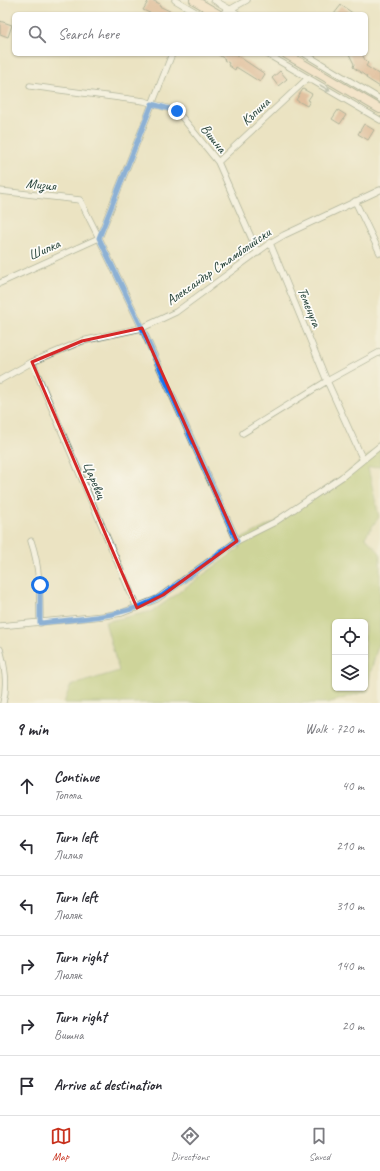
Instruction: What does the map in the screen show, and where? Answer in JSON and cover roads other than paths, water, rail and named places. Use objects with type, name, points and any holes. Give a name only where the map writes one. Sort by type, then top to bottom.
[{"type":"main road","points":[[194,0],[215,12]]},
{"type":"main road","points":[[289,56],[380,109]]},
{"type":"street","points":[[175,0],[188,11]]},
{"type":"street","points":[[214,0],[235,12]]},
{"type":"street","points":[[225,12],[247,0]]},
{"type":"street","points":[[171,56],[99,238],[142,328],[237,541]]},
{"type":"street","points":[[270,56],[380,120]]},
{"type":"street","points":[[308,56],[380,99]]},
{"type":"street","name":"Къпина","points":[[218,162],[308,78]]},
{"type":"street","name":"Вишна","points":[[30,86],[144,102],[177,111],[218,162],[258,253]]},
{"type":"street","name":"Александър Стамболийски","points":[[0,380],[32,362],[82,341],[142,328],[176,312],[270,243],[380,190]]},
{"type":"street","name":"Мизия","points":[[0,191],[80,200],[99,238]]},
{"type":"street","points":[[355,202],[380,253]]},
{"type":"street","name":"Шипка","points":[[0,282],[99,238]]},
{"type":"street","name":"Теменуга","points":[[270,243],[327,381],[363,460]]},
{"type":"street","points":[[243,433],[327,381],[380,352]]},
{"type":"street","name":"Царевец","points":[[32,362],[137,608]]},
{"type":"street","points":[[0,626],[103,616],[122,613],[137,608],[163,595],[237,541],[275,522],[342,477],[380,446]]},
{"type":"street","points":[[31,541],[36,555],[39,571],[40,623]]},
{"type":"street","points":[[0,649],[6,678],[3,703]]}]
